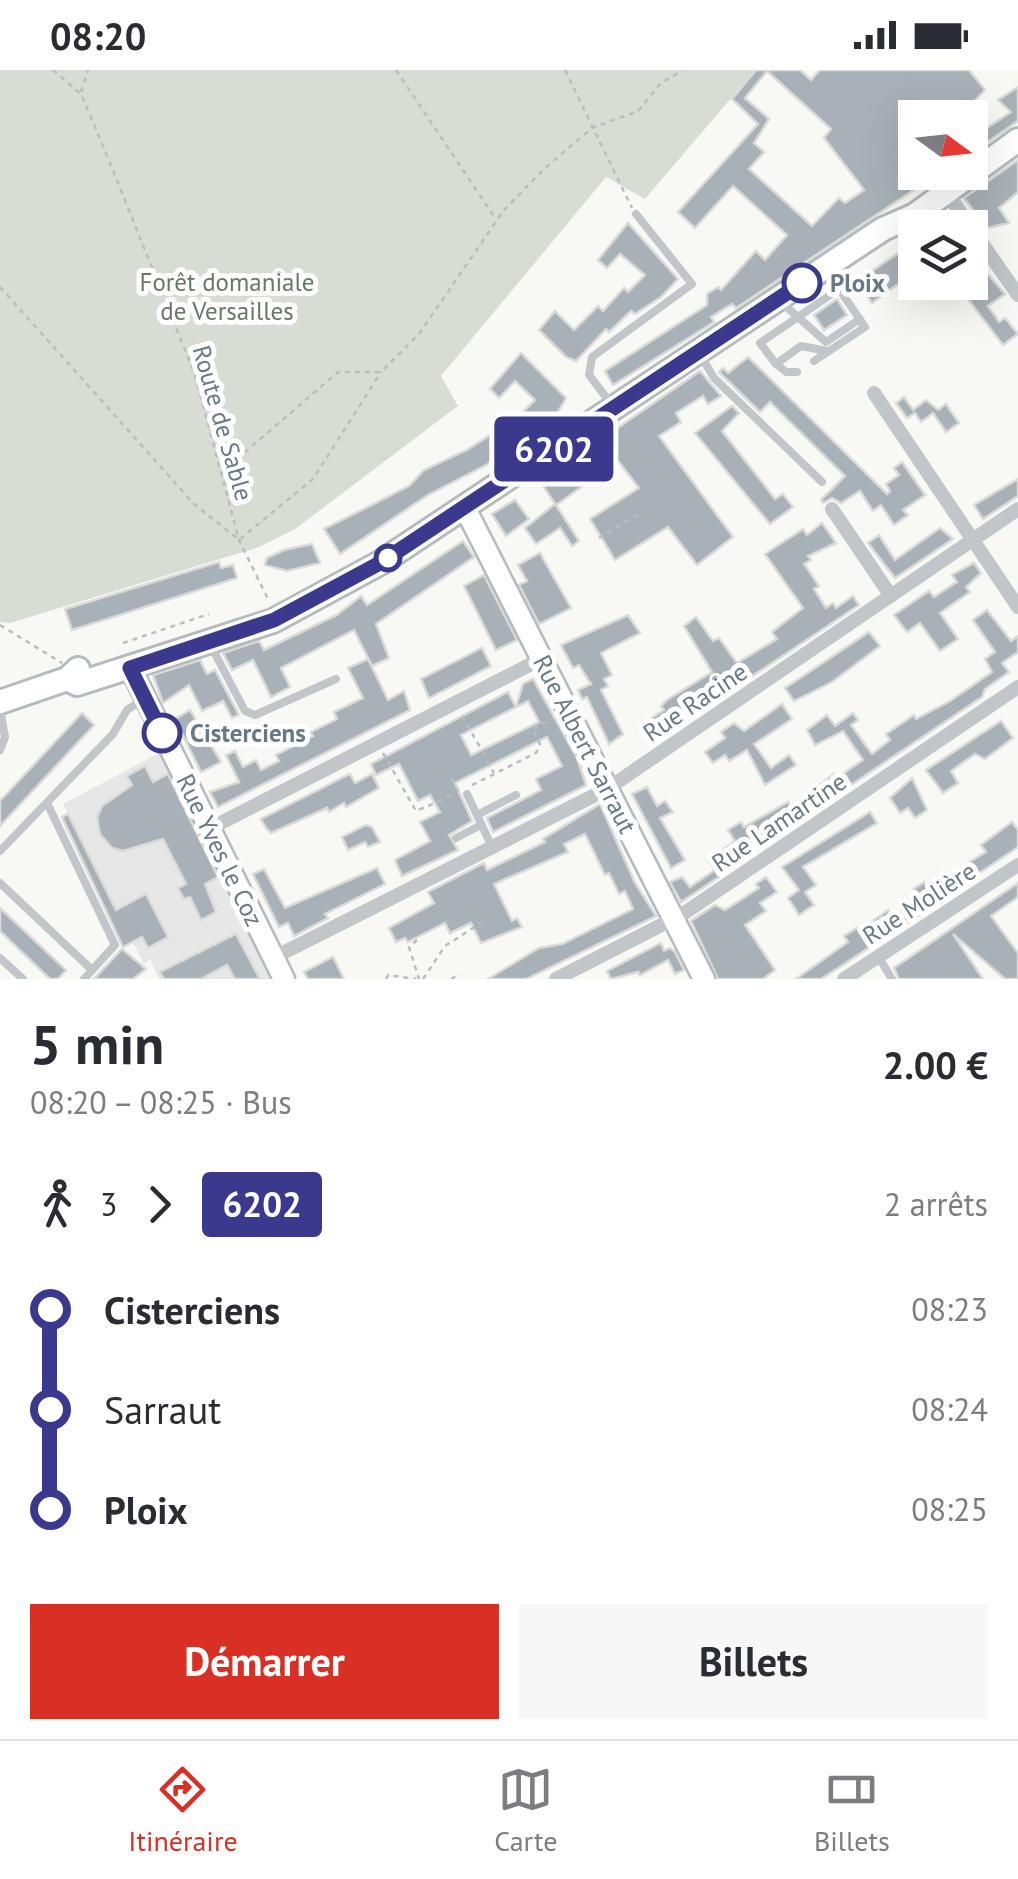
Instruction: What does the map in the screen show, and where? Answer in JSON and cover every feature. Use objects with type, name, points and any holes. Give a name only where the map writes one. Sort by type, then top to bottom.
[{"type":"main road","points":[[988,159],[1018,140]]},
{"type":"main road","points":[[893,224],[910,205],[936,190]]},
{"type":"main road","points":[[126,656],[209,642],[274,620],[380,563],[949,190]]},
{"type":"main road","name":"Rue Albert Sarraut","points":[[466,510],[704,979]]},
{"type":"main road","points":[[0,702],[68,680],[76,670],[271,607],[298,604]]},
{"type":"main road","name":"Rue Yves le Coz","points":[[126,656],[284,979]]},
{"type":"street","points":[[946,193],[1018,294]]},
{"type":"street","points":[[874,393],[1018,607]]},
{"type":"street","name":"Rue Racine","points":[[274,958],[607,789],[1018,509]]},
{"type":"street","points":[[832,510],[891,596]]},
{"type":"street","points":[[210,829],[542,659]]},
{"type":"street","name":"Rue Lamartine","points":[[556,979],[674,920],[1018,687]]},
{"type":"street","name":"Rue Molière","points":[[844,979],[1018,865]]},
{"type":"lane","points":[[615,408],[588,375],[592,357],[692,284],[636,214]]},
{"type":"lane","points":[[797,372],[786,372],[760,344],[796,316],[840,290],[843,282],[839,259]]},
{"type":"lane","points":[[814,361],[865,327],[840,290]]},
{"type":"lane","points":[[778,299],[826,342],[860,320]]},
{"type":"lane","points":[[776,364],[802,346],[827,352]]},
{"type":"lane","points":[[699,352],[714,378],[822,482]]},
{"type":"lane","points":[[209,642],[249,713],[256,715],[336,679]]},
{"type":"lane","points":[[0,851],[113,734],[127,710],[145,698]]},
{"type":"lane","points":[[0,710],[5,737],[0,750]]},
{"type":"lane","points":[[463,793],[492,847]]},
{"type":"lane","points":[[477,816],[516,795]]},
{"type":"lane","points":[[47,802],[115,945],[84,979]]},
{"type":"lane","points":[[456,838],[481,825]]},
{"type":"lane","points":[[0,883],[92,970]]},
{"type":"lane","points":[[878,956],[892,979]]},
{"type":"lane","points":[[0,958],[22,979]]},
{"type":"path","points":[[53,70],[81,94],[88,70]]},
{"type":"path","points":[[396,70],[497,220]]},
{"type":"path","points":[[565,70],[620,191],[636,214]]},
{"type":"path","points":[[239,540],[313,478],[381,372],[420,334],[497,220],[544,169],[592,128],[638,111],[661,83],[683,70]]},
{"type":"path","name":"Route de Sable","points":[[81,94],[195,375],[239,540]]},
{"type":"path","points":[[0,287],[194,504],[239,540],[271,607]]},
{"type":"path","points":[[222,472],[338,372],[381,372]]},
{"type":"path","points":[[599,538],[641,512]]},
{"type":"path","points":[[126,656],[208,614]]},
{"type":"path","points":[[0,625],[61,660],[68,680]]},
{"type":"path","points":[[455,702],[484,754]]},
{"type":"path","points":[[378,742],[416,811],[463,793],[536,753],[540,744],[532,729],[568,712]]},
{"type":"path","points":[[487,761],[494,774]]},
{"type":"path","points":[[452,779],[463,793]]},
{"type":"path","points":[[420,979],[445,946],[482,922]]},
{"type":"path","points":[[417,940],[409,947],[420,979]]},
{"type":"path","points":[[451,979],[460,974]]},
{"type":"path","points":[[383,978],[420,979]]},
{"type":"shaded area","points":[[161,752],[274,979],[159,979],[150,959],[144,964],[63,804]]},
{"type":"green space","name":"Forêt domaniale de Versailles","points":[[0,70],[755,70],[645,199],[606,177],[441,376],[458,406],[295,529],[259,547],[10,623],[0,622]]},
{"type":"building","points":[[756,70],[800,70],[811,80],[820,70],[969,70],[985,90],[975,100],[898,100],[898,190],[914,190],[736,308],[732,304],[711,317],[714,322],[613,385],[605,371],[707,305],[707,294],[718,287],[721,290],[756,251],[765,260],[787,235],[733,186],[695,228],[678,212],[758,124],[732,99]],"holes":[[[767,71],[831,129],[824,138],[864,190],[845,203],[839,198],[812,226],[749,169],[764,152],[754,143],[769,119],[745,98]]]},
{"type":"building","points":[[1018,87],[1018,121],[988,142],[988,127],[1011,112],[998,100]]},
{"type":"building","points":[[1018,160],[1018,192],[999,208],[1009,223],[988,228],[988,210],[973,210],[964,198],[975,190],[988,190],[988,181]]},
{"type":"building","points":[[628,223],[678,279],[661,297],[635,314],[631,311],[609,332],[606,329],[576,361],[566,357],[539,330],[555,311],[574,330],[598,306],[603,311],[624,288],[628,292],[645,275],[620,254],[607,268],[598,260]]},
{"type":"building","points":[[898,253],[898,284],[872,303],[857,281]]},
{"type":"building","points":[[988,274],[1005,294],[988,306],[999,322],[1005,318],[1018,334],[1003,345],[969,300],[988,300]]},
{"type":"building","points":[[837,299],[847,315],[824,330],[814,315]]},
{"type":"building","points":[[521,353],[566,398],[558,412],[562,420],[544,432],[539,428],[532,431],[513,451],[428,495],[340,554],[324,529],[409,486],[424,470],[467,450],[490,435],[509,413],[518,417],[535,400],[515,381],[499,398],[490,389]]},
{"type":"building","points":[[748,357],[887,494],[890,491],[886,484],[899,475],[894,468],[902,462],[925,495],[903,510],[908,515],[894,525],[881,505],[873,511],[860,491],[841,503],[832,498],[823,503],[821,500],[845,476],[770,402],[760,412],[719,372],[723,368],[728,373]]},
{"type":"building","points":[[700,371],[721,396],[708,404],[703,396],[676,413],[681,422],[659,436],[733,537],[697,565],[668,527],[615,560],[590,519],[639,488],[618,461],[556,505],[579,541],[572,546],[560,528],[536,544],[525,528],[555,504],[542,484],[590,454],[593,445]]},
{"type":"building","points":[[904,397],[913,410],[926,400],[938,410],[946,404],[959,423],[946,432],[933,413],[921,422],[915,413],[907,418],[896,403]]},
{"type":"building","points":[[732,406],[739,413],[722,431],[775,499],[783,494],[793,507],[770,524],[695,433]]},
{"type":"building","points":[[1018,479],[1018,496],[983,519],[974,505]]},
{"type":"building","points":[[515,500],[529,519],[506,536],[492,514]]},
{"type":"building","points":[[822,523],[836,543],[808,556],[811,560],[804,564],[819,586],[814,589],[826,608],[833,603],[836,608],[853,596],[859,605],[730,691],[726,685],[690,706],[653,737],[644,723],[664,710],[661,706],[667,700],[712,672],[684,626],[696,617],[713,641],[719,638],[737,663],[777,639],[772,632],[803,608],[765,554],[803,529],[807,535]]},
{"type":"building","points":[[940,528],[953,539],[895,578],[868,543],[879,535],[895,560]]},
{"type":"building","points":[[463,541],[474,557],[376,624],[389,658],[372,666],[354,630],[281,668],[290,687],[271,697],[253,660],[232,670],[223,653],[259,641],[264,650],[337,615],[361,596],[367,605]]},
{"type":"building","points":[[312,544],[320,563],[287,571],[265,565],[267,558],[284,550]]},
{"type":"building","points":[[540,553],[571,608],[539,624],[519,585],[527,581],[518,565]]},
{"type":"building","points":[[219,562],[221,568],[233,565],[237,578],[72,630],[65,609]]},
{"type":"building","points":[[974,563],[981,573],[966,587],[970,592],[940,613],[958,639],[940,651],[920,623],[907,632],[894,615],[929,591],[934,597],[957,582],[952,575]]},
{"type":"building","points":[[484,575],[517,640],[496,650],[464,586]]},
{"type":"building","points":[[987,610],[1011,641],[1018,636],[1018,652],[1002,663],[1009,672],[985,689],[982,697],[851,785],[844,773],[863,760],[843,731],[815,745],[807,730],[827,715],[835,726],[853,713],[858,720],[851,725],[872,754],[890,740],[886,734],[914,715],[916,719],[950,701],[992,672],[985,659],[995,652],[973,620]]},
{"type":"building","points":[[628,615],[640,633],[601,653],[612,675],[604,679],[608,686],[601,690],[623,734],[609,744],[587,697],[582,699],[578,690],[591,684],[579,665],[573,668],[561,645]]},
{"type":"building","points":[[869,632],[880,646],[832,682],[794,701],[785,688]]},
{"type":"building","points":[[482,648],[491,666],[429,698],[421,679]]},
{"type":"building","points":[[368,659],[388,700],[404,691],[410,710],[218,807],[210,792],[239,782],[226,755],[235,751],[243,767],[256,760],[261,770],[279,761],[276,755],[313,736],[311,732],[337,719],[334,712],[363,698],[348,668]]},
{"type":"building","points":[[200,660],[207,674],[215,670],[239,715],[232,718],[223,701],[202,711],[189,685],[163,703],[153,675]]},
{"type":"building","points":[[533,679],[577,758],[586,785],[493,832],[487,818],[541,790],[536,779],[562,766],[547,737],[455,783],[472,821],[449,835],[458,850],[402,876],[395,860],[430,841],[420,822],[440,812],[430,795],[418,801],[399,764],[376,775],[371,764],[508,692],[516,707],[523,684]],"holes":[[[528,701],[539,722],[471,755],[461,735]]]},
{"type":"building","points":[[782,704],[792,719],[754,744],[771,768],[789,755],[796,765],[765,785],[747,750],[729,761],[725,755],[713,763],[705,752],[725,738],[721,732],[734,723],[744,731]]},
{"type":"building","points":[[190,710],[221,762],[201,772],[175,719]]},
{"type":"building","points":[[82,713],[94,725],[0,826],[0,801]]},
{"type":"building","points":[[1001,721],[1013,738],[985,759],[975,754],[951,771],[958,783],[943,793],[926,770]]},
{"type":"building","points":[[145,766],[153,782],[168,774],[218,877],[205,884],[216,912],[201,920],[190,897],[184,899],[178,888],[186,884],[163,839],[123,851],[112,848],[100,834],[97,818],[102,806],[132,785],[127,776]]},
{"type":"building","points":[[350,774],[355,783],[372,774],[379,788],[346,807],[344,803],[329,812],[327,808],[271,833],[266,828],[261,819]]},
{"type":"building","points":[[834,774],[841,783],[824,795],[826,798],[768,840],[764,834],[728,858],[731,862],[716,872],[719,877],[681,902],[670,882],[682,877],[690,887],[715,870],[708,860],[735,841],[728,830],[741,822],[744,827],[788,802],[791,806]]},
{"type":"building","points":[[912,778],[927,810],[915,818],[908,808],[900,813],[890,798]]},
{"type":"building","points":[[647,787],[657,806],[665,801],[673,812],[660,818],[685,860],[671,868],[632,794]]},
{"type":"building","points":[[600,804],[635,883],[656,916],[526,979],[488,979],[539,948],[562,944],[633,909],[625,891],[619,894],[609,873],[605,875],[585,834],[564,844],[568,852],[494,884],[512,921],[517,918],[522,927],[481,943],[471,923],[450,933],[445,923],[408,942],[405,938],[396,942],[389,928],[434,903],[428,892],[484,863],[487,870],[545,842],[543,839]]},
{"type":"building","points":[[870,812],[877,823],[803,867],[816,885],[805,892],[814,905],[799,915],[788,898],[799,890],[782,867]]},
{"type":"building","points":[[68,814],[116,910],[146,894],[168,937],[148,948],[142,937],[123,947],[62,817]]},
{"type":"building","points":[[1012,822],[1018,830],[1018,847],[963,884],[955,871],[986,852],[981,845]]},
{"type":"building","points":[[366,825],[372,827],[380,842],[368,847],[365,842],[348,850],[342,837]]},
{"type":"building","points":[[377,868],[385,884],[325,914],[328,918],[294,936],[288,923],[279,927],[253,874],[264,869],[285,908]]},
{"type":"building","points":[[766,877],[777,892],[760,903],[766,911],[745,925],[775,970],[763,979],[718,979],[691,921],[715,905],[725,910],[759,888],[756,884]]},
{"type":"building","points":[[924,882],[929,891],[939,885],[947,897],[821,979],[796,979],[848,942],[844,936],[857,928],[859,931],[888,910],[892,916],[921,899],[914,889]]},
{"type":"building","points":[[1018,883],[1018,897],[991,916],[1018,953],[1018,979],[1005,979],[953,934],[983,979],[899,979],[894,968]]},
{"type":"building","points":[[0,908],[66,970],[58,979],[50,979],[0,931]]},
{"type":"building","points":[[236,934],[260,979],[235,979],[227,965],[201,979],[164,979],[160,972]]},
{"type":"building","points":[[661,943],[664,951],[670,948],[675,952],[684,970],[675,974],[668,960],[640,975],[638,972],[611,979],[607,971]]},
{"type":"building","points":[[122,949],[146,969],[133,979],[94,979]]},
{"type":"building","points":[[333,957],[344,979],[308,979],[304,972]]},
{"type":"bus line","name":"6202","points":[[162,733],[130,668],[274,620],[380,563],[466,510],[802,283]]},
{"type":"place","name":"Ploix","points":[[802,283]]},
{"type":"place","name":"Cisterciens","points":[[162,733]]}]
